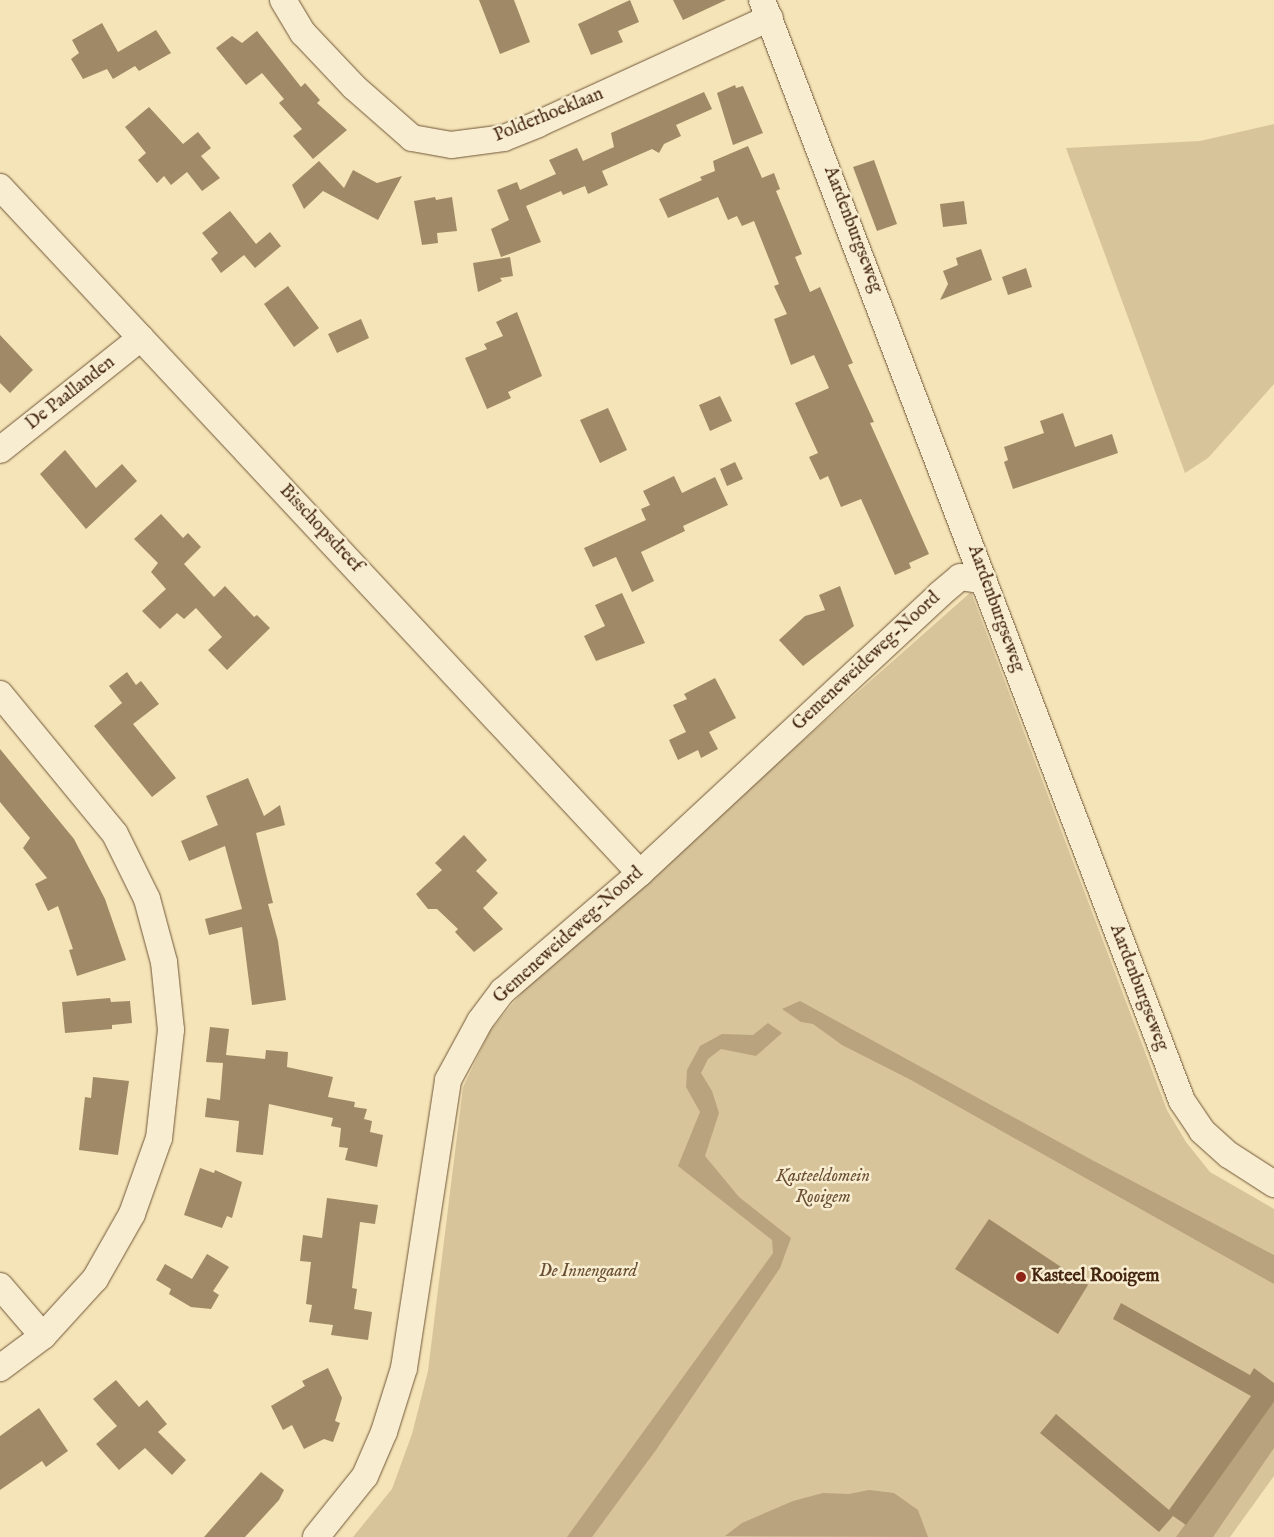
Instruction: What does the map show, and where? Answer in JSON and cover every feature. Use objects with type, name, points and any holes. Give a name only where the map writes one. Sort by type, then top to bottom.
[{"type":"street","name":"Polderhoeklaan","points":[[283,0],[303,33],[354,87],[412,138],[451,145],[504,138],[538,124],[766,9]]},
{"type":"street","name":"Aardenburgseweg","points":[[766,9],[1182,1101],[1202,1131],[1228,1155],[1274,1184]]},
{"type":"street","name":"Bisschopsdreef","points":[[0,187],[640,872]]},
{"type":"street","name":"De Paallanden","points":[[0,450],[142,338]]},
{"type":"street","name":"Gemeneweideweg-Noord","points":[[316,1537],[365,1476],[384,1432],[398,1386],[448,1080],[462,1049],[503,991],[640,872],[940,594],[960,577],[984,580]]},
{"type":"street","points":[[0,694],[119,842],[147,898],[164,962],[170,1030],[159,1138],[132,1214],[95,1278],[43,1336],[0,1368]]},
{"type":"street","points":[[0,1286],[43,1336]]},
{"type":"green space","points":[[1274,124],[1274,384],[1208,458],[1185,473],[1066,148],[1200,141]]},
{"type":"green space","name":"Kasteeldomein Rooigem","points":[[971,592],[1167,1110],[1186,1142],[1210,1172],[1274,1209],[1274,1476],[1230,1537],[353,1537],[392,1489],[412,1434],[428,1371],[463,1087],[490,1031],[533,979]]},
{"type":"shaded area","points":[[800,1001],[1092,1160],[1274,1255],[1274,1284],[911,1080],[842,1045],[813,1024],[801,1022],[782,1009]]},
{"type":"shaded area","points":[[768,1023],[782,1033],[756,1056],[721,1049],[708,1059],[701,1073],[712,1091],[719,1113],[705,1156],[739,1197],[791,1238],[780,1268],[656,1450],[592,1537],[567,1537],[773,1253],[772,1240],[678,1166],[700,1112],[686,1087],[687,1070],[700,1046],[722,1034],[753,1035]]},
{"type":"shaded area","points":[[1274,1402],[1274,1448],[1213,1537],[1176,1537]]},
{"type":"shaded area","points":[[869,1490],[894,1493],[918,1510],[928,1537],[725,1536],[742,1523],[793,1501],[823,1493],[849,1494]]},
{"type":"building","points":[[479,0],[514,0],[530,42],[500,54]]},
{"type":"building","points":[[630,0],[639,22],[618,31],[623,42],[591,55],[578,24]]},
{"type":"building","points":[[673,0],[726,0],[683,20]]},
{"type":"building","points":[[102,23],[118,52],[156,30],[171,53],[139,71],[135,66],[113,79],[107,69],[83,79],[71,59],[79,53],[72,40]]},
{"type":"building","points":[[257,31],[301,87],[305,83],[320,100],[317,103],[347,130],[313,159],[293,136],[302,129],[279,103],[284,99],[262,73],[246,85],[216,48],[232,36],[242,43]]},
{"type":"building","points":[[735,85],[736,88],[743,86],[763,133],[733,145],[717,93]]},
{"type":"building","points":[[704,92],[712,109],[676,125],[681,136],[664,144],[659,153],[652,149],[602,171],[608,185],[588,194],[585,186],[563,195],[561,191],[526,206],[541,242],[501,257],[491,229],[509,220],[497,190],[517,182],[520,190],[556,174],[549,160],[577,148],[583,161],[614,147],[611,133]]},
{"type":"building","points":[[149,107],[183,144],[198,132],[211,148],[201,156],[220,178],[202,191],[187,172],[171,185],[164,176],[157,183],[138,160],[146,153],[125,127]]},
{"type":"building","points":[[748,146],[762,178],[774,173],[780,189],[776,191],[802,254],[795,257],[810,292],[820,287],[853,363],[848,365],[874,422],[870,423],[929,554],[909,563],[911,568],[895,575],[861,499],[841,507],[828,476],[820,480],[809,457],[818,453],[795,403],[829,388],[814,355],[791,365],[774,319],[787,314],[774,286],[779,284],[754,221],[742,226],[737,216],[728,220],[718,197],[668,218],[659,199],[702,180],[700,177],[715,171],[713,161]]},
{"type":"building","points":[[874,160],[897,224],[877,231],[853,167]]},
{"type":"building","points":[[319,161],[344,188],[353,170],[377,183],[402,176],[378,220],[323,191],[304,209],[292,185]]},
{"type":"building","points":[[435,197],[436,200],[452,197],[457,231],[437,233],[438,243],[422,245],[414,201]]},
{"type":"building","points":[[964,201],[967,224],[943,227],[940,204]]},
{"type":"building","points":[[230,211],[256,244],[270,232],[281,246],[255,268],[244,255],[221,273],[211,259],[218,253],[202,233]]},
{"type":"building","points":[[981,249],[992,280],[940,300],[948,284],[943,271],[958,265],[956,258]]},
{"type":"building","points":[[510,257],[513,276],[500,278],[502,281],[478,292],[473,263]]},
{"type":"building","points":[[1026,268],[1032,287],[1008,295],[1002,277]]},
{"type":"building","points":[[288,286],[319,328],[294,347],[264,304]]},
{"type":"building","points":[[517,312],[542,376],[508,392],[511,398],[487,409],[465,358],[487,349],[484,344],[503,336],[496,322]]},
{"type":"building","points":[[361,319],[369,338],[337,353],[328,334]]},
{"type":"building","points":[[0,335],[33,370],[10,393],[0,383]]},
{"type":"building","points":[[720,396],[732,421],[710,431],[699,405]]},
{"type":"building","points":[[608,408],[627,450],[600,463],[580,420]]},
{"type":"building","points":[[1063,413],[1075,447],[1112,434],[1118,453],[1013,489],[1004,462],[1008,460],[1004,447],[1044,433],[1040,421]]},
{"type":"building","points":[[65,450],[96,488],[122,464],[137,481],[86,529],[40,474]]},
{"type":"building","points":[[735,462],[743,479],[727,486],[720,469]]},
{"type":"building","points":[[674,476],[682,493],[715,477],[728,505],[683,526],[685,531],[641,552],[654,581],[632,592],[616,557],[593,567],[584,548],[646,520],[641,509],[650,505],[643,491]]},
{"type":"building","points":[[161,514],[183,538],[188,533],[201,547],[184,564],[214,597],[225,586],[254,617],[257,615],[270,628],[227,670],[208,650],[222,637],[196,608],[184,619],[177,613],[160,629],[142,611],[166,589],[151,572],[158,563],[134,539]]},
{"type":"building","points":[[840,586],[854,626],[803,666],[779,640],[805,616],[825,610],[819,595]]},
{"type":"building","points":[[622,593],[645,643],[596,661],[584,636],[605,626],[595,605]]},
{"type":"building","points":[[127,672],[136,685],[141,681],[159,704],[133,724],[176,778],[152,797],[94,726],[122,703],[109,686]]},
{"type":"building","points":[[715,678],[736,718],[709,732],[718,749],[701,758],[698,750],[678,760],[669,740],[686,732],[673,705],[687,699],[684,694]]},
{"type":"building","points":[[0,749],[74,839],[105,899],[126,960],[77,976],[69,950],[73,949],[58,906],[48,911],[35,884],[47,878],[23,848],[30,838],[0,802]]},
{"type":"building","points":[[248,778],[264,816],[280,805],[285,825],[256,833],[273,903],[268,904],[278,941],[286,1000],[252,1005],[242,927],[209,935],[205,919],[242,909],[225,846],[189,861],[181,841],[218,825],[206,796]]},
{"type":"building","points":[[464,835],[487,860],[476,871],[498,893],[483,908],[503,929],[474,952],[455,932],[458,929],[437,909],[428,909],[416,894],[442,870],[435,863]]},
{"type":"building","points":[[110,998],[111,1002],[130,1001],[132,1023],[112,1025],[112,1029],[65,1033],[62,1002]]},
{"type":"building","points":[[210,1027],[229,1029],[226,1055],[265,1059],[266,1050],[288,1052],[287,1067],[333,1077],[328,1097],[355,1102],[354,1107],[367,1109],[364,1119],[372,1121],[370,1132],[383,1135],[377,1167],[345,1160],[348,1148],[339,1147],[341,1128],[331,1126],[333,1118],[269,1104],[263,1155],[236,1152],[239,1121],[205,1117],[207,1098],[220,1100],[223,1063],[206,1062]]},
{"type":"building","points":[[93,1077],[129,1081],[118,1155],[79,1150],[85,1097],[91,1098]]},
{"type":"building","points":[[200,1168],[214,1173],[215,1170],[242,1182],[232,1218],[227,1216],[222,1228],[184,1215]]},
{"type":"building","points":[[327,1198],[378,1205],[375,1224],[360,1222],[352,1288],[357,1289],[354,1309],[372,1312],[368,1340],[331,1335],[333,1325],[309,1322],[312,1305],[306,1304],[311,1262],[300,1261],[303,1235],[322,1238]]},
{"type":"building","name":"Kasteel Rooigem","points":[[989,1219],[1088,1285],[1058,1334],[955,1269]]},
{"type":"building","points":[[207,1254],[229,1267],[213,1291],[219,1295],[211,1309],[191,1307],[169,1294],[171,1289],[156,1280],[165,1264],[192,1279]]},
{"type":"building","points":[[1121,1303],[1250,1375],[1254,1368],[1274,1383],[1274,1402],[1186,1525],[1173,1516],[1159,1532],[1040,1433],[1056,1414],[1169,1510],[1251,1396],[1113,1319]]},
{"type":"building","points":[[328,1368],[342,1398],[335,1421],[340,1423],[333,1442],[324,1439],[304,1449],[292,1425],[283,1430],[271,1406],[305,1386],[302,1381]]},
{"type":"building","points":[[116,1380],[139,1407],[147,1400],[167,1424],[158,1432],[186,1460],[172,1475],[145,1448],[119,1470],[96,1444],[117,1426],[93,1399]]},
{"type":"building","points":[[39,1408],[68,1451],[46,1467],[42,1461],[0,1490],[0,1436]]},
{"type":"building","points":[[261,1472],[284,1490],[279,1500],[245,1537],[204,1537]]},
{"type":"place","name":"Kasteel Rooigem","points":[[1021,1277]]},
{"type":"park label","name":"De Innengaard","points":[[588,1272]]}]
